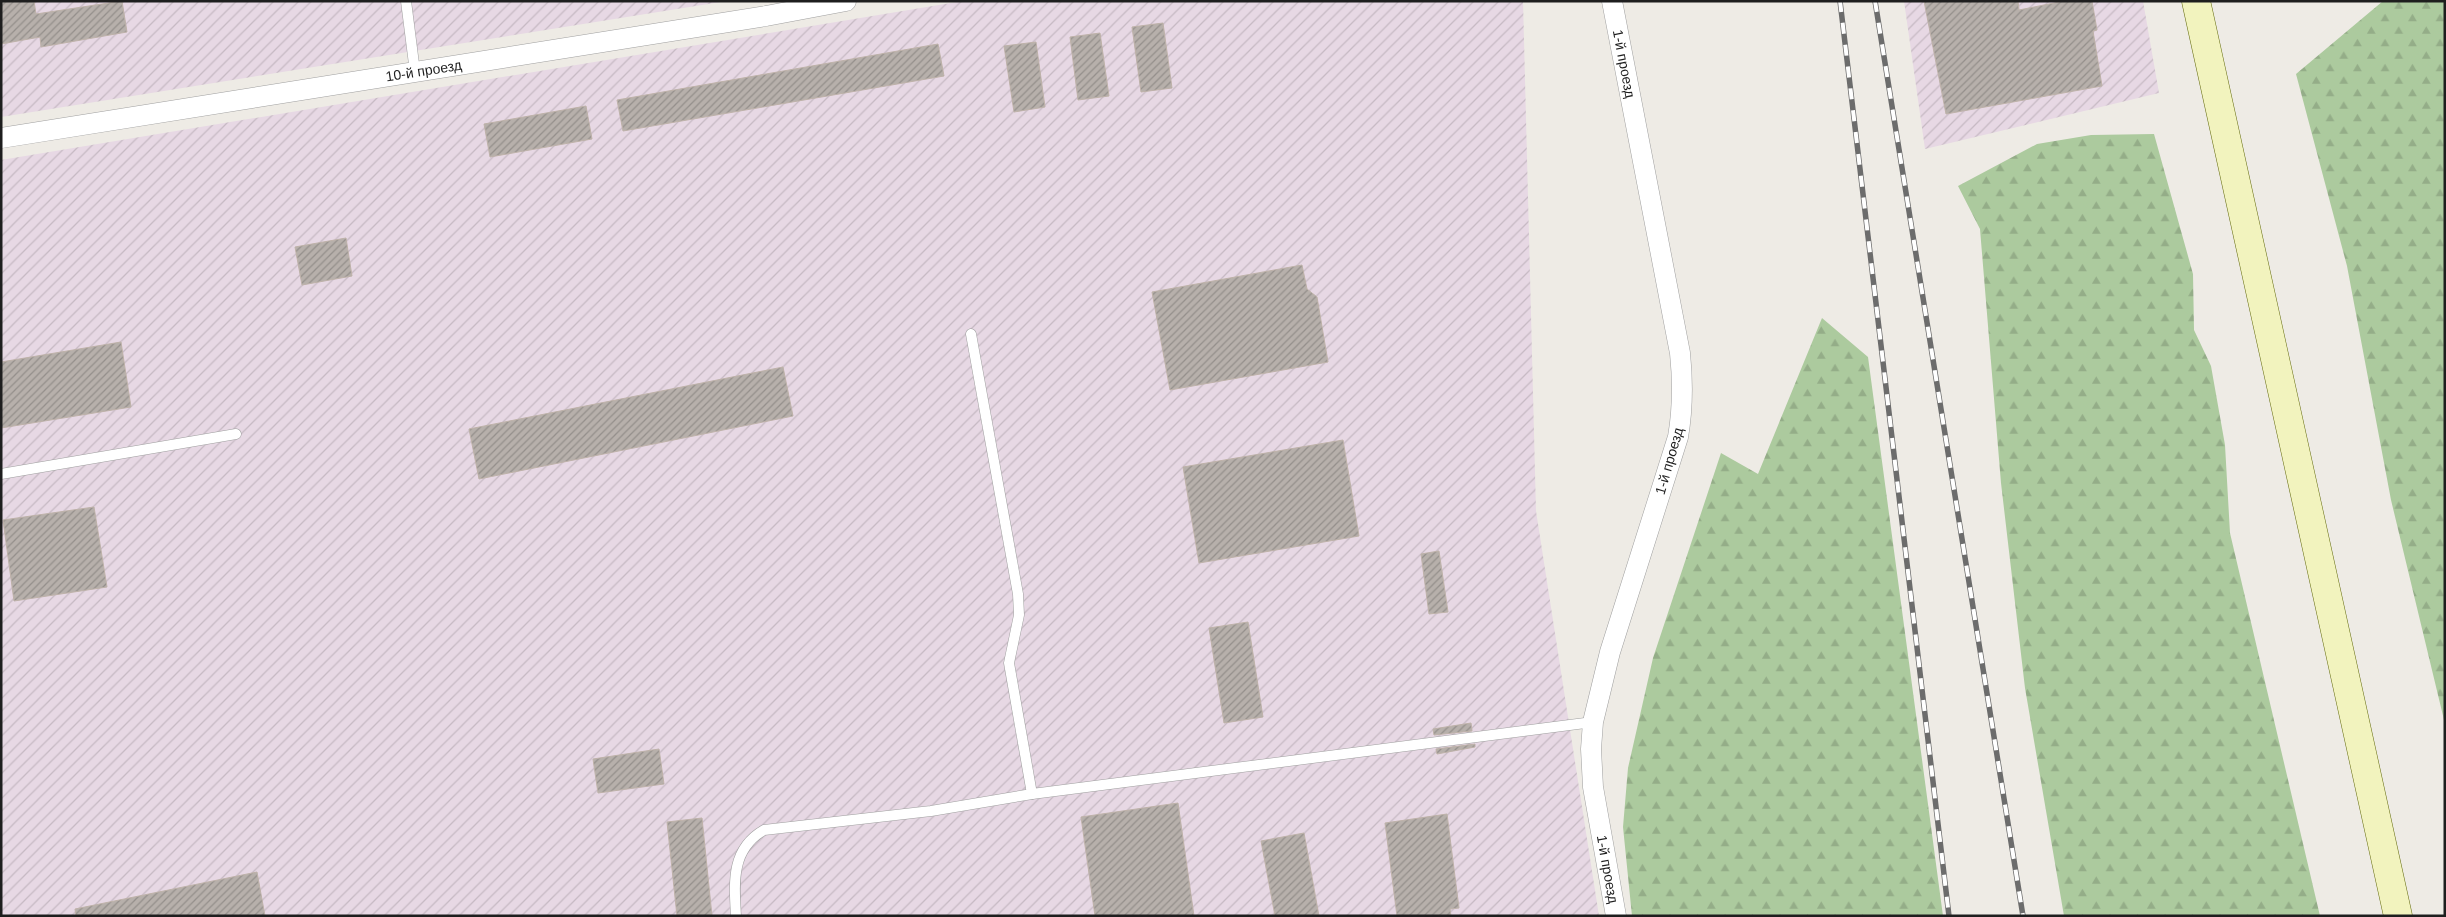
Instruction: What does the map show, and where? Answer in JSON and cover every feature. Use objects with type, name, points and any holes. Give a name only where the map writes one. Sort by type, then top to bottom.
[{"type":"main road","points":[[2196,1],[2398,916]]},
{"type":"street","name":"10-й проезд","points":[[1,138],[766,16],[846,1]]},
{"type":"street","name":"1-й проезд","points":[[1612,1],[1680,353],[1683,381],[1682,412],[1678,437],[1610,652],[1593,722],[1591,749],[1593,787],[1616,916]]},
{"type":"lane","points":[[406,1],[415,72]]},
{"type":"lane","points":[[971,334],[1018,594],[1018,615],[1009,663],[1032,794]]},
{"type":"lane","points":[[1,474],[236,434]]},
{"type":"lane","points":[[736,916],[734,885],[736,867],[751,838],[764,830],[931,811],[1032,794],[1593,722]]},
{"type":"shaded area","points":[[1,1],[727,1],[1,117]]},
{"type":"shaded area","points":[[963,1],[1523,1],[1536,511],[1599,916],[1,916],[1,160]]},
{"type":"shaded area","points":[[1904,1],[2143,1],[2159,93],[1925,149]]},
{"type":"green space","points":[[2383,1],[2445,1],[2445,724],[2391,500],[2347,266],[2296,74]]},
{"type":"green space","points":[[2154,134],[2193,274],[2194,330],[2211,366],[2225,445],[2230,533],[2320,916],[2064,916],[2025,688],[2001,483],[1980,229],[1958,186],[2037,144],[2091,135]]},
{"type":"green space","points":[[1822,318],[1868,357],[1943,916],[1632,916],[1623,827],[1628,768],[1653,658],[1721,453],[1758,474]]},
{"type":"building","points":[[1,1],[34,1],[36,14],[122,1],[127,32],[41,47],[40,37],[1,44]]},
{"type":"building","points":[[1924,1],[2018,1],[2019,10],[2064,1],[2092,1],[2097,30],[2093,31],[2102,86],[1946,114]]},
{"type":"building","points":[[1163,23],[1172,88],[1141,92],[1132,27]]},
{"type":"building","points":[[1100,33],[1109,96],[1078,100],[1070,37]]},
{"type":"building","points":[[1036,42],[1045,107],[1014,112],[1004,46]]},
{"type":"building","points":[[938,44],[944,76],[623,131],[617,100]]},
{"type":"building","points":[[586,106],[592,139],[490,157],[484,124]]},
{"type":"building","points":[[346,238],[352,276],[302,285],[295,247]]},
{"type":"building","points":[[1302,265],[1307,289],[1317,297],[1328,362],[1170,390],[1152,292]]},
{"type":"building","points":[[121,342],[131,407],[1,428],[1,362]]},
{"type":"building","points":[[783,367],[793,416],[479,479],[469,429]]},
{"type":"building","points":[[1343,440],[1359,536],[1199,563],[1183,467]]},
{"type":"building","points":[[94,507],[107,587],[14,601],[3,520]]},
{"type":"building","points":[[1439,551],[1448,612],[1429,614],[1421,554]]},
{"type":"building","points":[[1248,622],[1263,717],[1224,723],[1209,628]]},
{"type":"building","points":[[1471,723],[1472,731],[1434,735],[1433,729]]},
{"type":"building","points":[[1475,744],[1475,747],[1437,754],[1436,749]]},
{"type":"building","points":[[659,749],[664,784],[598,793],[593,759]]},
{"type":"building","points":[[1178,803],[1194,916],[1095,916],[1081,817]]},
{"type":"building","points":[[1447,814],[1459,908],[1450,909],[1451,916],[1397,916],[1385,823]]},
{"type":"building","points":[[702,818],[712,916],[677,916],[667,822]]},
{"type":"building","points":[[1304,833],[1319,916],[1275,916],[1261,841]]},
{"type":"building","points":[[257,872],[265,916],[76,916],[75,909]]},
{"type":"railway","points":[[1840,1],[1949,916]]},
{"type":"railway","points":[[1875,1],[2023,916]]}]
